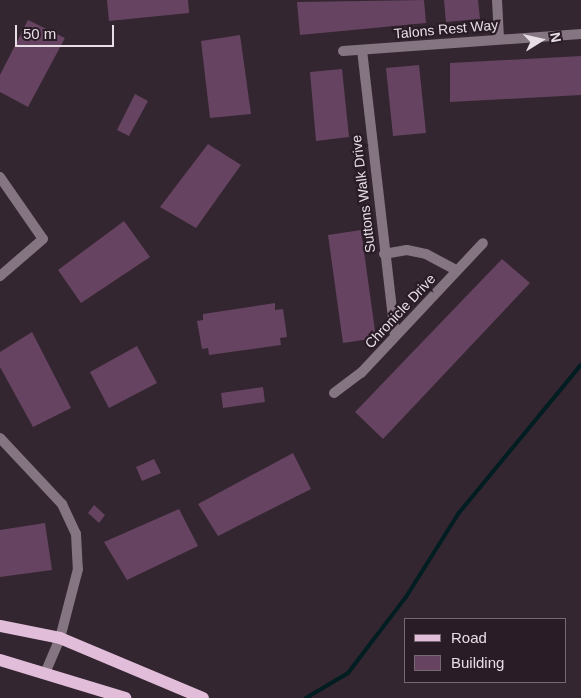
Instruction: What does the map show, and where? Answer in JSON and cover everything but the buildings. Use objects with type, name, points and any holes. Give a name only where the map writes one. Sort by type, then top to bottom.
[{"type":"main road","points":[[0,626],[60,638],[203,698]]},
{"type":"main road","points":[[0,660],[46,671],[125,698]]},
{"type":"street","points":[[497,0],[499,38]]},
{"type":"street","name":"Talons Rest Way","points":[[343,51],[499,38],[581,34]]},
{"type":"street","name":"Suttons Walk Drive","points":[[362,50],[384,254],[395,335]]},
{"type":"street","points":[[0,176],[43,239],[0,276]]},
{"type":"street","name":"Chronicle Drive","points":[[334,393],[361,374],[395,335],[483,243]]},
{"type":"street","points":[[384,254],[407,250],[426,254],[456,270]]},
{"type":"street","points":[[0,438],[62,504],[76,534],[78,569],[60,638],[46,671]]},
{"type":"waterway","points":[[306,698],[348,673],[406,597],[458,514],[581,365]]}]
